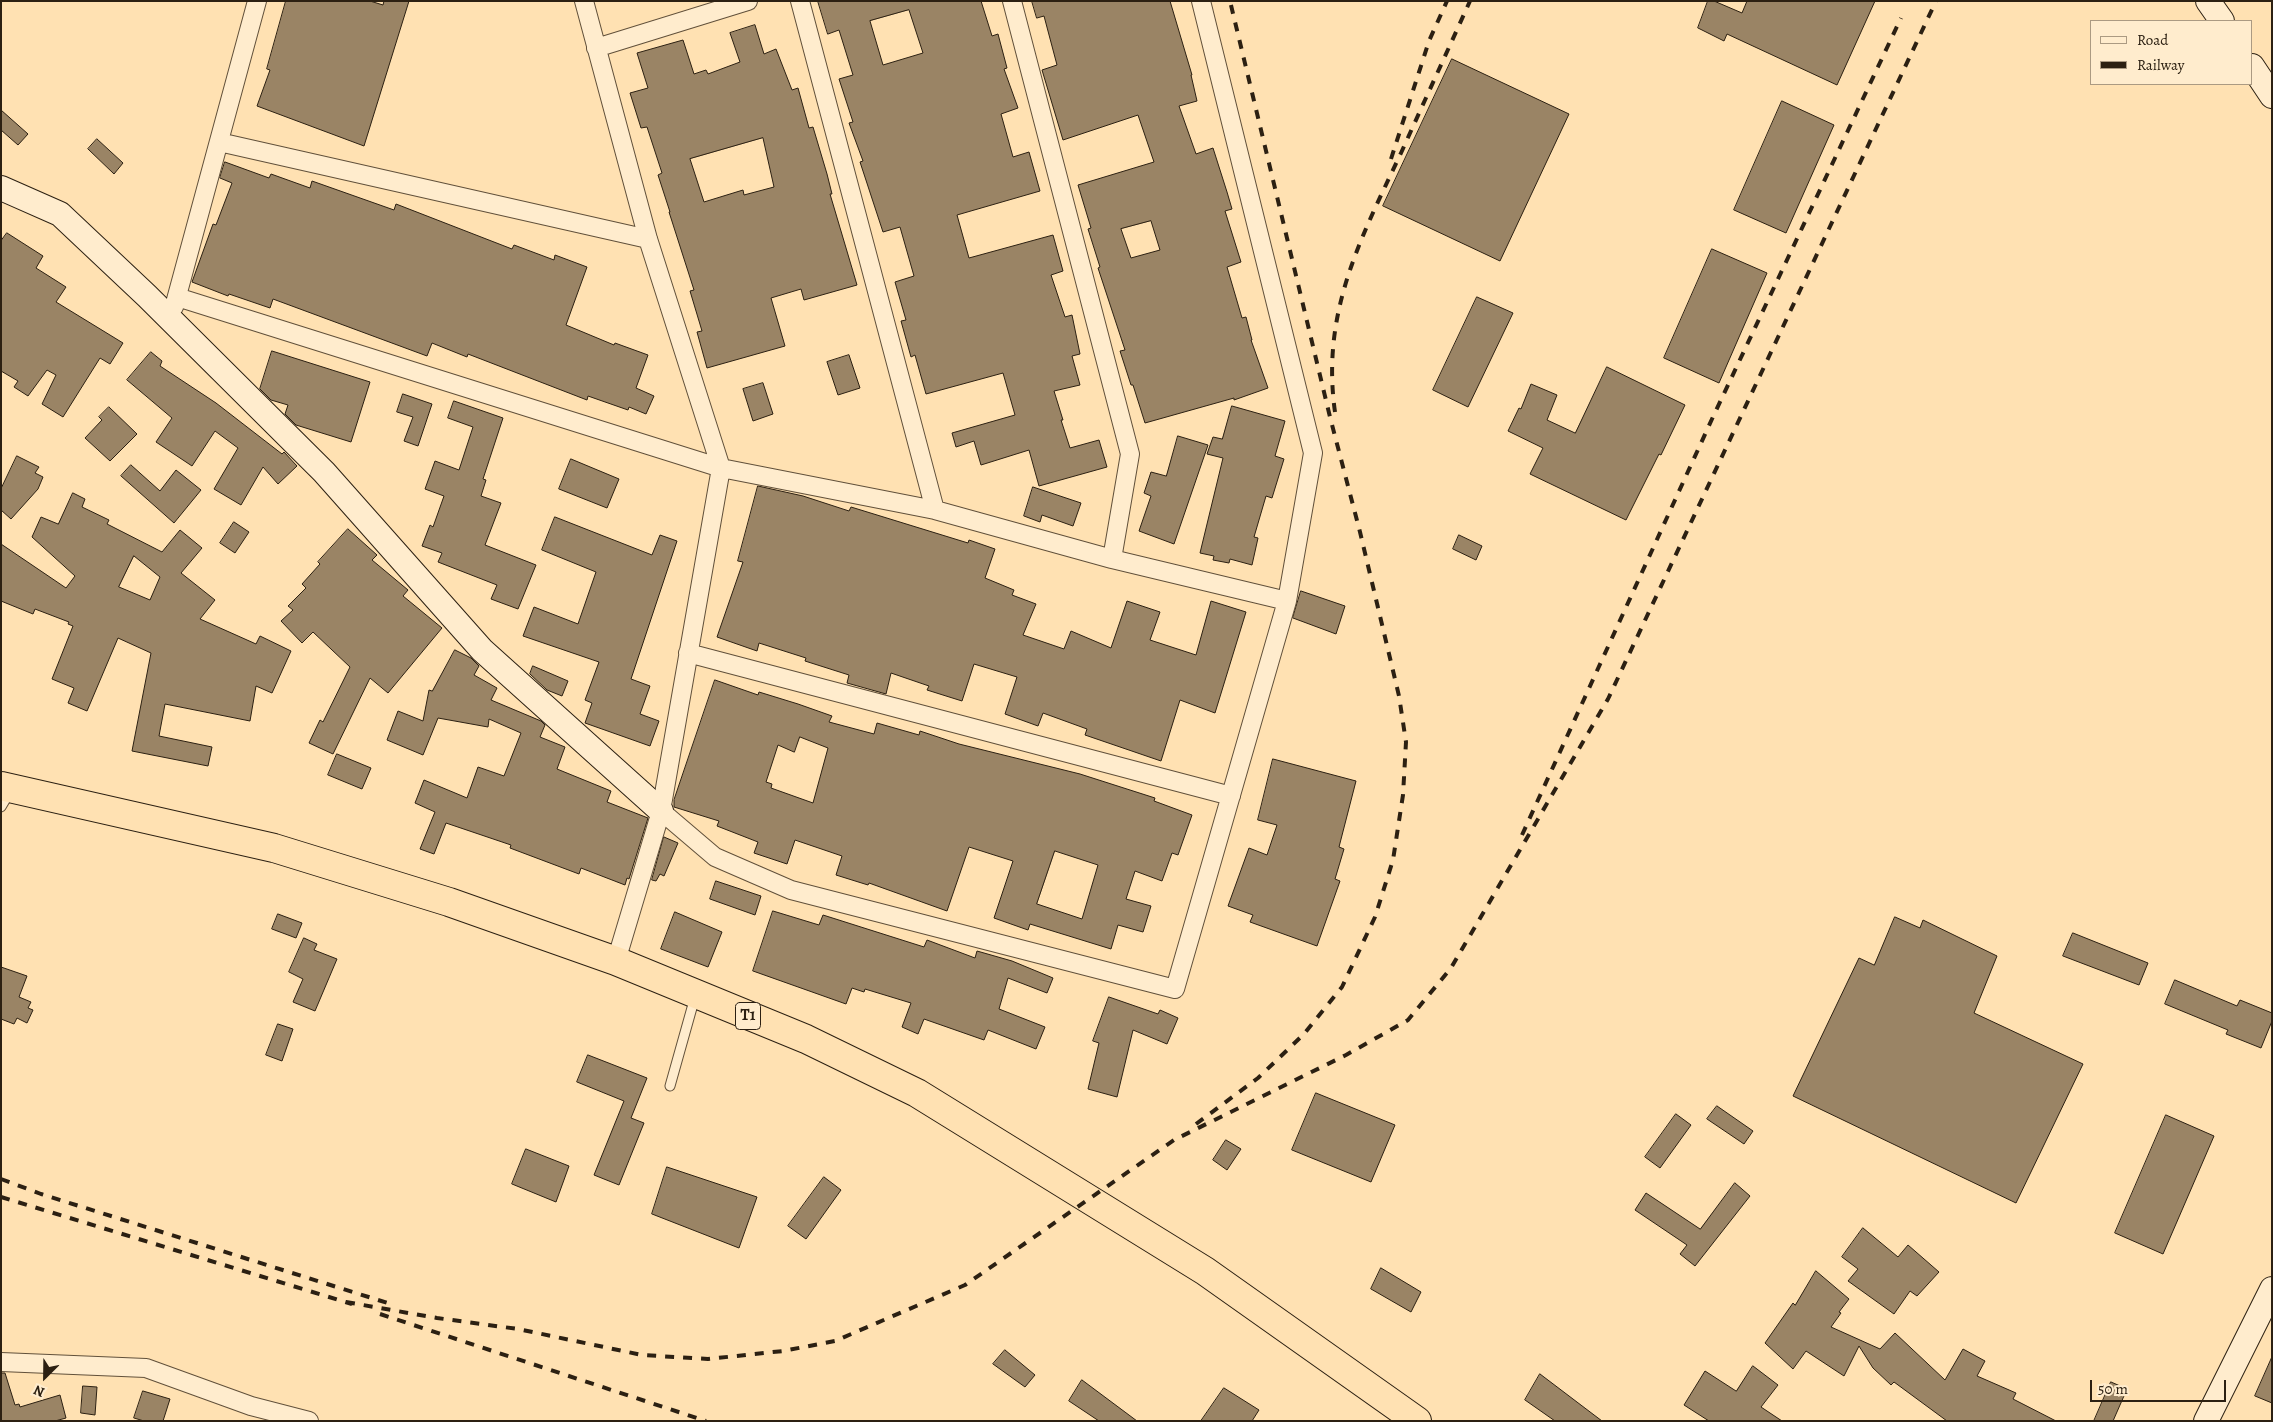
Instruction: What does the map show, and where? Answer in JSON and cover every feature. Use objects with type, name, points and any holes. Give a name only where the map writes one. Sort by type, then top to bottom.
[{"type":"highway","name":"T1","points":[[5,794],[274,848],[450,902],[616,961],[806,1039],[916,1094],[1205,1271],[1417,1421]]},
{"type":"street","points":[[171,320],[257,1]]},
{"type":"street","points":[[584,1],[648,239],[721,468],[661,811],[616,961]]},
{"type":"street","points":[[596,48],[748,1]]},
{"type":"street","points":[[800,1],[934,510]]},
{"type":"street","points":[[1012,1],[1130,454],[1112,559]]},
{"type":"street","points":[[1,188],[60,214],[171,320],[324,472],[482,650],[715,857],[791,890],[1175,989],[1287,601],[1313,453],[1201,1]]},
{"type":"street","points":[[2208,1],[2221,20]]},
{"type":"street","points":[[2253,68],[2272,96]]},
{"type":"street","points":[[219,142],[648,239]]},
{"type":"street","points":[[177,297],[721,468],[934,510],[1112,559],[1287,601]]},
{"type":"street","points":[[688,654],[1231,796]]},
{"type":"street","points":[[2206,1421],[2272,1290]]},
{"type":"street","points":[[1,1362],[146,1368],[251,1406],[309,1421]]},
{"type":"lane","points":[[670,1086],[696,995]]},
{"type":"building","points":[[286,1],[370,1],[383,5],[384,1],[409,1],[364,146],[257,106],[270,70],[267,69]]},
{"type":"building","points":[[818,1],[981,1],[992,36],[998,34],[1007,68],[1004,69],[1018,108],[1001,114],[1013,157],[1029,152],[1040,191],[957,215],[969,258],[1053,235],[1063,271],[1051,275],[1065,317],[1072,315],[1080,354],[1072,356],[1080,385],[1054,391],[1070,448],[1099,440],[1107,467],[1039,486],[1029,450],[981,465],[974,441],[956,447],[952,433],[1015,415],[1003,373],[926,394],[915,355],[911,357],[901,321],[906,320],[895,282],[914,276],[900,227],[883,232],[860,162],[863,161],[849,123],[853,122],[839,79],[853,75],[839,30],[828,34]],"holes":[[[909,10],[923,53],[883,65],[870,21]]]},
{"type":"building","points":[[1032,1],[1170,1],[1192,75],[1197,101],[1179,106],[1196,154],[1213,148],[1227,192],[1232,209],[1225,211],[1241,262],[1227,267],[1242,318],[1246,317],[1251,340],[1268,388],[1234,400],[1234,398],[1145,423],[1120,351],[1125,350],[1098,268],[1100,267],[1088,229],[1091,228],[1078,185],[1154,162],[1138,115],[1063,140],[1042,70],[1057,65],[1044,16],[1037,18]],"holes":[[[1151,221],[1160,250],[1131,258],[1121,229]]]},
{"type":"building","points":[[1708,1],[1714,1],[1742,13],[1747,1],[1875,1],[1837,85],[1727,34],[1724,41],[1698,28]]},
{"type":"building","points":[[755,25],[764,54],[776,49],[792,90],[798,88],[809,128],[813,127],[827,174],[832,194],[830,194],[857,285],[804,300],[801,289],[771,298],[785,346],[707,368],[697,332],[702,331],[690,291],[694,290],[658,175],[662,173],[647,127],[641,128],[630,93],[648,88],[637,53],[683,40],[694,74],[706,70],[708,74],[740,62],[730,33]],"holes":[[[763,138],[774,187],[744,195],[743,190],[704,202],[690,159]]]},
{"type":"building","points":[[1452,59],[1569,114],[1500,261],[1383,206]]},
{"type":"building","points":[[1782,101],[1834,125],[1786,233],[1734,210]]},
{"type":"building","points":[[1,110],[28,134],[18,145],[1,130]]},
{"type":"building","points":[[97,139],[123,163],[114,174],[88,149]]},
{"type":"building","points":[[225,162],[269,178],[271,174],[310,188],[312,181],[394,210],[396,204],[512,249],[514,245],[554,260],[555,255],[587,267],[566,325],[614,345],[615,343],[648,355],[636,388],[654,396],[646,414],[629,407],[628,410],[588,396],[587,400],[468,354],[467,357],[432,343],[427,356],[273,299],[270,308],[229,294],[228,296],[192,282],[213,224],[216,225],[232,183],[220,178]]},
{"type":"building","points":[[7,233],[43,256],[36,268],[66,287],[56,302],[123,343],[110,364],[100,358],[63,417],[42,404],[56,375],[47,370],[28,396],[14,387],[18,381],[1,371],[1,241]]},
{"type":"building","points":[[1712,249],[1767,273],[1719,383],[1664,358]]},
{"type":"building","points":[[1477,297],[1513,313],[1468,407],[1433,390]]},
{"type":"building","points":[[272,351],[370,382],[351,442],[296,425],[285,414],[288,405],[271,400],[260,389]]},
{"type":"building","points":[[151,352],[162,361],[160,366],[216,403],[282,454],[284,452],[297,466],[278,484],[263,467],[241,505],[214,489],[238,448],[215,431],[192,466],[156,442],[172,418],[127,380]]},
{"type":"building","points":[[849,355],[860,388],[838,395],[827,362]]},
{"type":"building","points":[[1607,367],[1685,405],[1626,520],[1530,474],[1543,448],[1508,431],[1519,408],[1521,409],[1531,384],[1557,395],[1547,420],[1575,433]]},
{"type":"building","points":[[763,383],[773,414],[753,421],[743,389]]},
{"type":"building","points":[[403,394],[432,404],[418,446],[404,441],[413,417],[397,412]]},
{"type":"building","points":[[454,401],[503,418],[483,479],[486,480],[481,496],[501,503],[485,545],[536,565],[518,609],[491,599],[497,585],[438,562],[442,553],[422,546],[430,525],[433,527],[444,496],[425,489],[435,461],[459,470],[473,427],[448,418]]},
{"type":"building","points":[[1232,406],[1285,421],[1275,456],[1284,459],[1272,498],[1266,496],[1254,537],[1258,538],[1252,565],[1230,559],[1229,563],[1213,560],[1214,556],[1200,553],[1223,458],[1207,454],[1213,437],[1222,439]]},
{"type":"building","points":[[109,407],[137,434],[110,461],[85,438],[102,420],[99,417]]},
{"type":"building","points":[[1178,436],[1208,445],[1174,544],[1139,531],[1151,496],[1144,493],[1151,472],[1166,476]]},
{"type":"building","points":[[17,456],[39,467],[35,473],[43,477],[38,489],[11,519],[1,510],[1,489]]},
{"type":"building","points":[[571,459],[619,479],[607,508],[559,489]]},
{"type":"building","points":[[131,465],[160,491],[176,470],[201,490],[174,523],[121,476]]},
{"type":"building","points":[[758,486],[803,496],[849,511],[851,507],[968,543],[969,540],[995,549],[985,578],[1014,590],[1012,595],[1036,604],[1023,635],[1064,649],[1071,631],[1111,648],[1127,601],[1160,612],[1150,640],[1196,655],[1211,601],[1246,612],[1215,713],[1180,700],[1161,761],[1085,735],[1087,729],[1043,713],[1038,726],[1005,714],[1017,677],[974,664],[962,701],[927,690],[929,686],[891,673],[886,694],[847,683],[849,675],[805,661],[806,658],[759,643],[757,651],[717,637],[743,562],[738,561]]},
{"type":"building","points":[[1033,487],[1081,503],[1073,526],[1042,515],[1040,522],[1024,516]]},
{"type":"building","points":[[73,493],[85,499],[82,507],[109,520],[107,524],[162,552],[180,530],[202,548],[181,573],[215,600],[200,619],[256,644],[260,636],[291,651],[272,693],[256,686],[250,721],[165,704],[159,736],[212,747],[208,766],[132,751],[151,653],[118,638],[87,711],[68,703],[74,688],[52,679],[73,626],[68,624],[69,622],[35,609],[33,614],[1,601],[1,544],[66,588],[75,576],[32,537],[41,517],[58,524]],"holes":[[[134,556],[160,577],[150,600],[119,587]]]},
{"type":"building","points":[[555,517],[652,555],[660,535],[677,541],[631,679],[650,686],[640,714],[659,721],[650,746],[585,723],[592,703],[585,700],[599,662],[523,636],[534,607],[578,624],[596,572],[542,550]]},
{"type":"building","points":[[234,522],[249,532],[235,553],[220,543]]},
{"type":"building","points":[[348,529],[377,555],[372,560],[408,590],[403,596],[442,628],[388,693],[370,678],[333,754],[309,743],[320,720],[323,722],[350,667],[313,632],[302,643],[281,621],[293,610],[288,606],[306,588],[302,584],[320,564],[318,562]]},
{"type":"building","points":[[1459,535],[1482,546],[1476,560],[1453,549]]},
{"type":"building","points":[[1301,591],[1345,606],[1336,634],[1293,618]]},
{"type":"building","points":[[455,650],[471,658],[479,666],[474,675],[497,688],[491,700],[541,721],[545,725],[540,737],[565,747],[557,769],[611,791],[607,802],[648,818],[629,879],[627,878],[625,885],[581,868],[579,874],[510,848],[511,845],[446,823],[434,854],[420,849],[435,812],[415,803],[424,780],[467,798],[478,767],[504,776],[521,733],[489,719],[488,727],[438,718],[423,755],[387,740],[398,711],[423,721],[429,690],[432,691]]},
{"type":"building","points":[[533,666],[568,681],[562,696],[547,690],[530,674]]},
{"type":"building","points":[[715,680],[758,695],[759,692],[832,716],[829,722],[874,734],[877,723],[919,735],[920,731],[959,744],[1080,774],[1155,798],[1154,801],[1192,815],[1178,855],[1172,853],[1162,881],[1135,871],[1126,899],[1151,906],[1143,932],[1118,925],[1111,949],[1030,924],[1028,930],[994,918],[1013,861],[969,847],[947,911],[869,883],[868,885],[836,875],[842,856],[795,840],[787,864],[754,853],[758,842],[717,826],[719,821],[674,807],[674,800]],"holes":[[[800,737],[828,748],[813,803],[771,788],[772,784],[766,782],[778,745],[794,752]],[[1055,851],[1098,865],[1082,919],[1037,904]]]},
{"type":"building","points":[[337,754],[371,768],[362,789],[328,775]]},
{"type":"building","points":[[1273,759],[1356,781],[1339,847],[1344,849],[1335,879],[1340,881],[1317,946],[1250,922],[1253,915],[1228,906],[1249,848],[1267,855],[1277,825],[1258,820]]},
{"type":"building","points":[[664,837],[678,843],[664,876],[660,874],[656,881],[652,880]]},
{"type":"building","points":[[716,881],[761,896],[755,915],[710,899]]},
{"type":"building","points":[[773,911],[819,925],[823,915],[924,947],[927,940],[975,958],[977,951],[1012,961],[1053,978],[1047,993],[1008,978],[999,1009],[1045,1027],[1036,1049],[988,1030],[984,1040],[924,1019],[918,1034],[902,1027],[911,1003],[865,989],[864,992],[852,988],[846,1004],[753,971]]},
{"type":"building","points":[[675,912],[722,932],[708,967],[661,949]]},
{"type":"building","points":[[278,914],[302,923],[296,938],[272,929]]},
{"type":"building","points":[[1895,917],[1920,928],[1923,920],[1997,956],[1974,1013],[2083,1064],[2016,1203],[1793,1096],[1859,958],[1874,965]]},
{"type":"building","points":[[2073,933],[2148,963],[2139,985],[2063,956]]},
{"type":"building","points":[[304,938],[317,944],[314,950],[337,959],[315,1011],[293,1002],[303,979],[289,972]]},
{"type":"building","points":[[1,967],[27,976],[19,997],[31,1002],[28,1008],[33,1010],[27,1023],[17,1018],[14,1024],[1,1019]]},
{"type":"building","points":[[2175,980],[2237,1006],[2240,1000],[2272,1013],[2272,1021],[2261,1048],[2226,1034],[2228,1030],[2165,1004]]},
{"type":"building","points":[[1109,997],[1158,1014],[1160,1010],[1178,1018],[1167,1044],[1133,1030],[1117,1097],[1088,1089],[1099,1043],[1093,1041]]},
{"type":"building","points":[[278,1024],[293,1029],[282,1061],[266,1055]]},
{"type":"building","points":[[588,1055],[647,1078],[631,1118],[644,1123],[619,1185],[594,1175],[624,1101],[577,1082]]},
{"type":"building","points":[[1316,1093],[1395,1125],[1371,1182],[1292,1150]]},
{"type":"building","points":[[1717,1106],[1753,1131],[1744,1144],[1707,1119]]},
{"type":"building","points":[[1676,1114],[1691,1125],[1660,1168],[1645,1157]]},
{"type":"building","points":[[2166,1115],[2214,1136],[2163,1254],[2115,1233]]},
{"type":"building","points":[[1226,1140],[1241,1149],[1227,1170],[1213,1160]]},
{"type":"building","points":[[526,1149],[569,1166],[556,1202],[512,1184]]},
{"type":"building","points":[[667,1167],[757,1197],[739,1248],[652,1214]]},
{"type":"building","points":[[824,1177],[841,1190],[806,1239],[788,1226]]},
{"type":"building","points":[[1735,1183],[1750,1196],[1695,1266],[1680,1254],[1687,1245],[1635,1210],[1646,1193],[1700,1229]]},
{"type":"building","points":[[1863,1228],[1898,1257],[1908,1245],[1939,1272],[1917,1296],[1910,1291],[1894,1314],[1848,1281],[1858,1269],[1842,1257]]},
{"type":"building","points":[[1381,1268],[1421,1292],[1411,1312],[1371,1289]]},
{"type":"building","points":[[1816,1271],[1849,1299],[1831,1327],[1880,1349],[1895,1333],[1945,1380],[1963,1349],[1985,1361],[1977,1376],[2016,1393],[2013,1399],[2056,1421],[1947,1421],[1894,1382],[1891,1385],[1873,1368],[1859,1346],[1844,1376],[1806,1351],[1793,1369],[1765,1343],[1793,1303],[1795,1305]]},
{"type":"building","points":[[1005,1350],[1035,1375],[1025,1387],[993,1364]]},
{"type":"building","points":[[2272,1357],[2272,1403],[2255,1396]]},
{"type":"building","points":[[1753,1366],[1778,1385],[1761,1407],[1782,1421],[1709,1421],[1684,1405],[1705,1371],[1736,1391]]},
{"type":"building","points":[[1,1373],[5,1373],[15,1405],[19,1404],[20,1407],[60,1395],[66,1418],[55,1421],[1,1421]]},
{"type":"building","points":[[1540,1374],[1602,1421],[1555,1421],[1525,1400]]},
{"type":"building","points":[[1082,1380],[1137,1421],[1099,1421],[1069,1401]]},
{"type":"building","points":[[2111,1382],[2127,1389],[2113,1421],[2094,1421]]},
{"type":"building","points":[[83,1386],[97,1387],[95,1415],[81,1413]]},
{"type":"building","points":[[1224,1388],[1259,1410],[1252,1421],[1201,1421]]},
{"type":"building","points":[[143,1391],[170,1399],[163,1421],[144,1421],[134,1418]]},
{"type":"railway","points":[[1196,1124],[1258,1078],[1304,1034],[1342,987],[1375,917],[1393,860],[1403,795],[1406,742],[1399,696],[1230,1]]},
{"type":"railway","points":[[1391,159],[1429,41],[1447,1]]},
{"type":"railway","points":[[1335,412],[1332,376],[1334,342],[1339,309],[1347,278],[1371,216],[1470,1]]},
{"type":"railway","points":[[346,1302],[437,1318],[518,1329],[642,1355],[708,1359],[783,1351],[835,1341],[965,1285],[1174,1140],[1346,1055],[1408,1020],[1451,968],[1608,699],[1936,1]]},
{"type":"railway","points":[[1522,835],[1712,419],[1901,18]]},
{"type":"railway","points":[[1,1179],[41,1194],[394,1305]]},
{"type":"railway","points":[[1,1197],[352,1304]]},
{"type":"railway","points":[[380,1314],[706,1421]]}]
